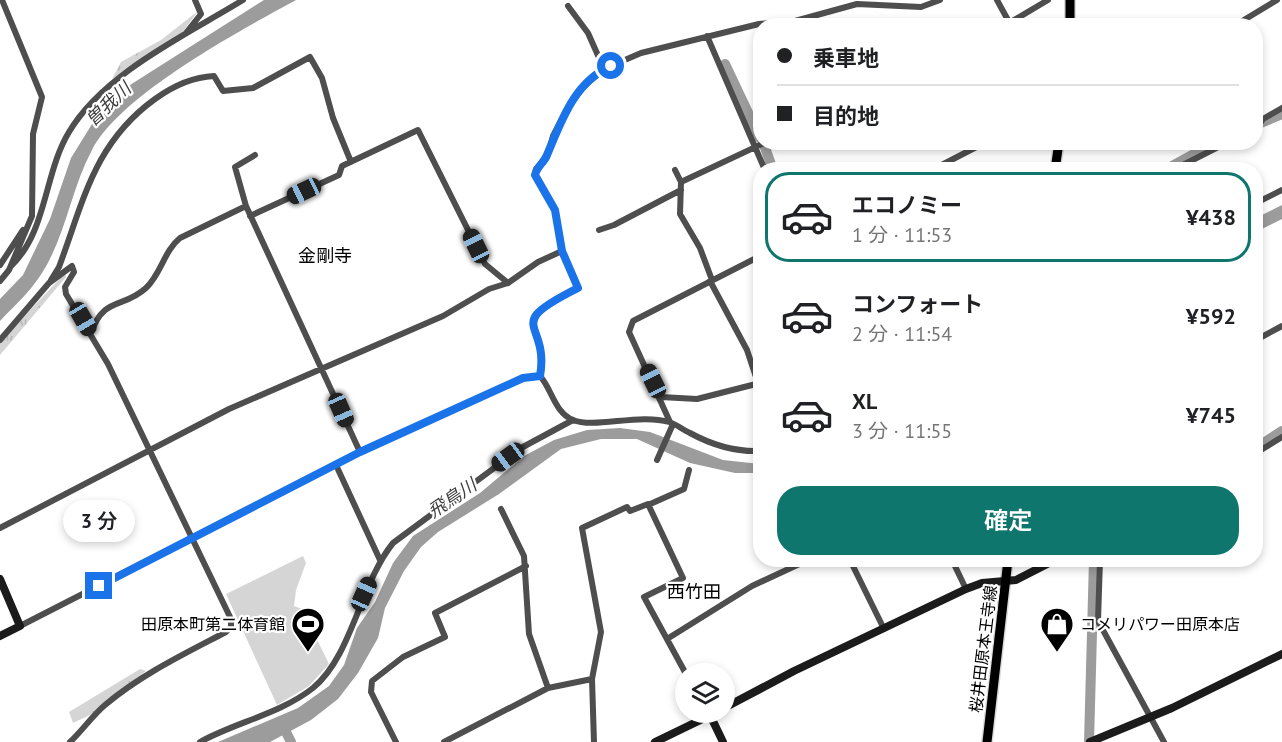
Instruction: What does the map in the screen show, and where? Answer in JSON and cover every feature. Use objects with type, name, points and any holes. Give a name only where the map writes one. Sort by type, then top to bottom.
[{"type":"main road","points":[[1070,0],[1070,18]]},
{"type":"main road","name":"桜井田原本王寺線","points":[[987,742],[1007,567]]},
{"type":"street","points":[[2,0],[42,97],[33,134],[32,216],[11,266]]},
{"type":"street","points":[[184,36],[201,14],[195,0]]},
{"type":"street","points":[[0,281],[31,239],[68,133],[98,96],[125,74],[243,0]]},
{"type":"street","points":[[806,18],[857,4],[921,7],[940,0]]},
{"type":"street","points":[[997,0],[1004,18]]},
{"type":"street","points":[[1016,18],[1048,0]]},
{"type":"street","points":[[1247,18],[1277,0]]},
{"type":"street","points":[[568,6],[588,33],[604,69]]},
{"type":"street","points":[[573,420],[561,411],[540,376],[543,360],[532,329],[533,321],[543,306],[578,288],[562,251],[555,210],[535,175],[536,169],[547,157],[553,136],[576,96],[594,76],[604,69],[641,53],[753,25]]},
{"type":"street","points":[[707,36],[753,143]]},
{"type":"street","points":[[0,340],[49,284],[59,267],[94,170],[107,147],[141,109],[179,84],[214,76],[223,92],[252,88],[310,57],[322,78],[333,118],[351,162]]},
{"type":"street","points":[[1263,119],[1282,108]]},
{"type":"street","points":[[250,216],[339,175],[342,166],[418,130],[485,264],[508,283]]},
{"type":"street","points":[[681,182],[753,149]]},
{"type":"street","points":[[947,162],[971,150]]},
{"type":"street","points":[[1189,162],[1212,150]]},
{"type":"street","points":[[255,155],[235,168],[246,206],[360,452]]},
{"type":"street","points":[[675,170],[681,182],[680,214],[700,248],[711,280],[747,350],[753,366]]},
{"type":"street","points":[[598,230],[614,225],[681,190]]},
{"type":"street","points":[[1263,200],[1282,190]]},
{"type":"street","points":[[0,265],[45,197]]},
{"type":"street","points":[[91,333],[97,316],[105,309],[148,286],[172,245],[246,206]]},
{"type":"street","points":[[0,528],[229,409],[443,316],[489,289],[508,283],[538,262],[562,251]]},
{"type":"street","points":[[657,459],[672,423],[629,332],[629,326],[633,321],[753,259]]},
{"type":"street","points":[[49,284],[72,266],[74,272],[65,291],[91,333],[193,536],[231,619],[231,627],[226,632],[153,670],[127,687],[88,720],[70,742]]},
{"type":"street","points":[[1263,336],[1282,326]]},
{"type":"street","points":[[0,636],[360,452],[523,378],[540,376]]},
{"type":"street","points":[[661,397],[697,399],[753,385]]},
{"type":"street","points":[[200,742],[275,709],[312,688],[338,655],[380,560],[393,543],[521,448],[573,420],[604,422],[636,417],[672,423],[708,442],[726,448],[753,450]]},
{"type":"street","points":[[1263,449],[1282,437]]},
{"type":"street","points":[[336,465],[380,560]]},
{"type":"street","points":[[594,742],[592,679],[601,632],[582,528],[627,507],[630,511],[684,489],[689,470]]},
{"type":"street","points":[[648,505],[683,578],[644,597],[680,663]]},
{"type":"street","points":[[501,509],[524,556],[529,634],[548,687]]},
{"type":"street","points":[[396,742],[370,689],[372,681],[403,657],[445,637],[435,613],[526,566]]},
{"type":"street","points":[[667,639],[752,586],[792,567]]},
{"type":"street","points":[[853,567],[884,629]]},
{"type":"street","points":[[955,567],[966,589]]},
{"type":"street","points":[[735,702],[794,671],[966,589],[981,583],[1005,582],[1039,567]]},
{"type":"street","points":[[1100,567],[1098,621],[1164,742]]},
{"type":"street","points":[[0,579],[20,626]]},
{"type":"street","points":[[1096,741],[1182,704],[1282,654]]},
{"type":"street","points":[[444,742],[548,687],[592,679]]},
{"type":"street","points":[[655,742],[694,723]]},
{"type":"street","points":[[714,723],[723,742]]},
{"type":"green space","points":[[198,11],[182,33],[112,79],[121,62],[161,40]]},
{"type":"green space","points":[[65,273],[66,277],[0,355],[0,343],[3,339]]},
{"type":"green space","points":[[303,556],[306,563],[296,590],[294,606],[302,609],[329,664],[309,686],[277,705],[226,594]]},
{"type":"green space","points":[[140,669],[146,671],[90,715],[73,723],[69,712]]},
{"type":"shaded area","points":[[264,0],[296,0],[215,46],[154,86],[107,129],[92,150],[85,165],[63,228],[42,273],[0,321],[0,299],[23,275],[50,219],[71,158],[97,116],[130,85]]},
{"type":"shaded area","points":[[1282,205],[1282,219],[1263,228],[1263,214]]},
{"type":"shaded area","points":[[620,428],[650,432],[723,460],[753,463],[753,473],[735,473],[690,463],[637,439],[601,439],[561,449],[499,494],[438,532],[421,547],[404,571],[385,608],[378,638],[358,673],[338,699],[311,720],[270,742],[218,742],[298,708],[329,686],[344,665],[357,628],[375,602],[393,563],[413,536],[480,493],[524,456],[554,440],[587,430]]},
{"type":"waterway","points":[[725,64],[753,123]]},
{"type":"waterway","points":[[1263,122],[1282,114]]},
{"type":"waterway","points":[[766,150],[770,162]]},
{"type":"waterway","points":[[1180,162],[1201,150]]},
{"type":"waterway","points":[[1263,443],[1282,431]]},
{"type":"waterway","points":[[1089,742],[1094,567]]},
{"type":"waterway","points":[[282,724],[291,742]]},
{"type":"place","name":"田原本町第二体育館","points":[[308,653]]},
{"type":"place","name":"コメリパワー田原本店","points":[[1057,653]]},
{"type":"district","name":"金剛寺","points":[[325,255]]},
{"type":"district","name":"西竹田","points":[[694,591]]},
{"type":"route","points":[[99,586],[360,452],[523,378],[540,376],[543,360],[532,329],[533,321],[543,306],[578,288],[559,242],[555,210],[535,175],[536,169],[547,157],[553,136],[566,111],[582,88],[594,76],[611,66]]},
{"type":"water label","name":"曽我川","points":[[108,104]]},
{"type":"water label","name":"飛鳥川","points":[[452,498]]}]
